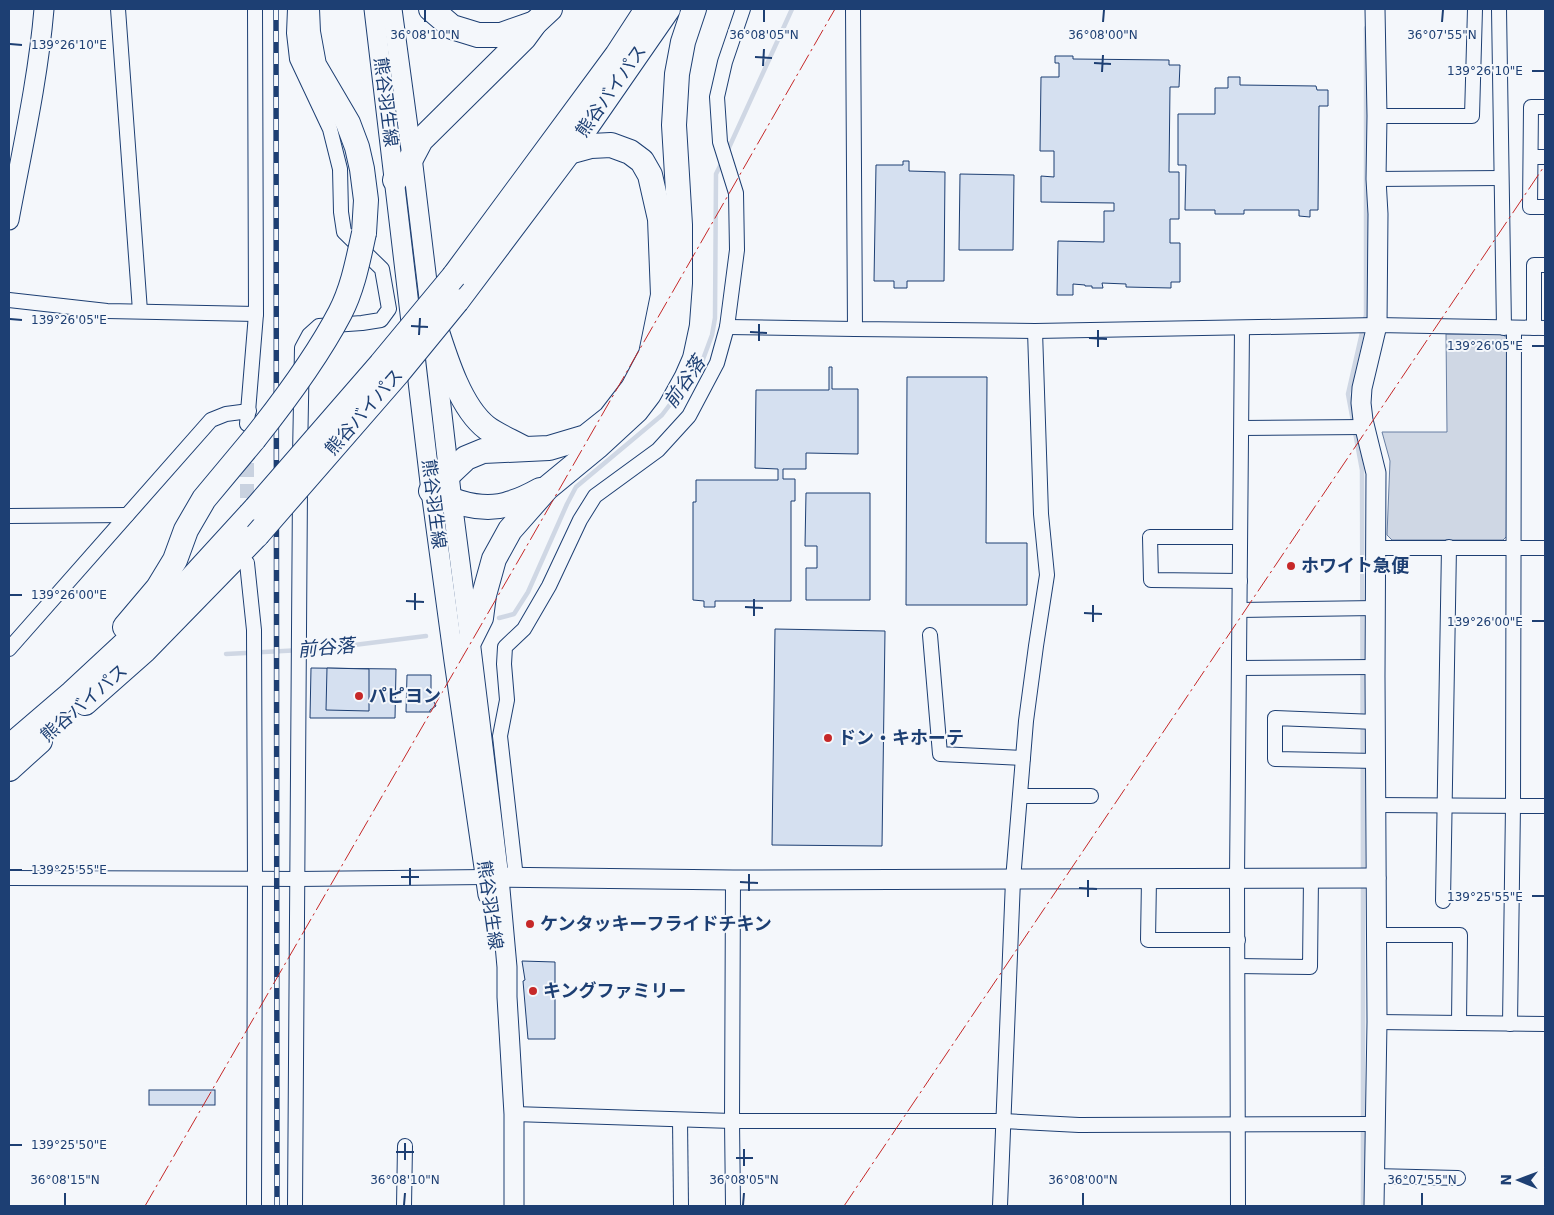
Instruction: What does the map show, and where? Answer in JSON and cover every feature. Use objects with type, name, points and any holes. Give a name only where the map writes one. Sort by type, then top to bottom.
[{"type":"highway","points":[[72,693],[158,588],[175,560],[186,530],[250,425],[290,392],[340,312],[355,276],[364,233],[366,200],[362,169],[357,147],[348,123],[314,65],[308,20],[315,9]]},
{"type":"highway","points":[[431,9],[452,27],[478,35],[501,35],[542,16]]},
{"type":"highway","name":"熊谷バイパス","points":[[9,747],[72,693],[170,602],[256,508],[381,364],[454,276],[617,55],[647,9]]},
{"type":"highway","name":"熊谷バイパス","points":[[9,768],[145,650],[257,535],[398,373],[457,301],[569,152],[668,9]]},
{"type":"highway","points":[[470,640],[481,618],[484,595],[494,558],[510,530],[546,488],[598,446],[636,411],[664,367],[671,351],[677,323],[680,283],[680,225],[674,126],[677,74],[683,42],[694,9]]},
{"type":"highway","points":[[395,180],[422,140],[524,38],[542,16]]},
{"type":"highway","points":[[546,488],[510,504],[489,507],[475,506],[442,496],[449,473],[466,458],[483,451],[549,448],[586,437],[610,418],[633,388],[651,354],[663,295],[660,219],[650,175],[642,161],[630,152],[611,145],[591,146],[569,152]]},
{"type":"highway","points":[[430,310],[456,383],[468,407],[487,428],[525,449]]},
{"type":"street","points":[[9,220],[34,87],[44,9]]},
{"type":"street","points":[[118,9],[140,311]]},
{"type":"street","points":[[9,649],[211,420],[226,414],[250,425],[256,314],[255,9]]},
{"type":"street","points":[[295,9],[294,33],[297,59],[330,129],[340,169],[341,212],[344,232],[382,268],[389,309],[381,320],[319,326],[309,335],[302,348],[295,1206]]},
{"type":"street","name":"熊谷羽生線","points":[[374,9],[395,180],[442,496],[470,640],[500,878],[499,969],[507,997],[514,1114],[514,1206]]},
{"type":"street","name":"熊谷羽生線","points":[[392,9],[412,157],[449,473]]},
{"type":"street","points":[[500,878],[500,736],[507,700],[504,664],[505,647],[524,629],[549,586],[580,520],[596,496],[658,450],[689,416],[717,363],[727,327],[737,250],[736,193],[720,142],[717,97],[725,62],[743,9]]},
{"type":"street","points":[[853,9],[855,329]]},
{"type":"street","points":[[1374,1206],[1376,473],[1361,403],[1362,388],[1377,325],[1378,214],[1375,9]]},
{"type":"street","points":[[1377,116],[1472,116],[1475,9]]},
{"type":"street","points":[[1499,9],[1501,178],[1509,328],[1514,547],[1510,1024]]},
{"type":"street","points":[[1545,107],[1531,107],[1530,207],[1545,207]]},
{"type":"street","points":[[1531,157],[1545,157]]},
{"type":"street","points":[[1376,178],[1501,178]]},
{"type":"street","points":[[727,327],[1035,331],[1377,325],[1540,328],[1534,265],[1545,265]]},
{"type":"street","points":[[9,300],[107,311],[256,314]]},
{"type":"street","points":[[1238,1206],[1237,878],[1242,328]]},
{"type":"street","points":[[1000,1206],[1013,880],[1023,758],[1047,575],[1041,514],[1035,331]]},
{"type":"street","points":[[1242,428],[1365,427]]},
{"type":"street","name":"熊谷羽生線","points":[[442,496],[456,671],[500,878]]},
{"type":"street","points":[[9,516],[127,516]]},
{"type":"street","points":[[1240,537],[1150,537],[1150,580],[1240,582]]},
{"type":"street","points":[[1376,548],[1545,548]]},
{"type":"street","points":[[1443,901],[1448,548]]},
{"type":"street","points":[[247,562],[254,630],[254,1206]]},
{"type":"street","points":[[1240,610],[1376,608]]},
{"type":"street","points":[[930,635],[940,754],[1023,758]]},
{"type":"street","points":[[1239,668],[1375,667]]},
{"type":"street","points":[[1376,722],[1275,718],[1275,759],[1376,761]]},
{"type":"street","points":[[1020,796],[1091,796]]},
{"type":"street","points":[[1376,805],[1545,806]]},
{"type":"street","points":[[9,878],[733,880],[1376,878]]},
{"type":"street","points":[[1238,966],[1310,967],[1311,878]]},
{"type":"street","points":[[1150,879],[1148,940],[1238,940]]},
{"type":"street","points":[[733,880],[733,1206]]},
{"type":"street","points":[[1376,935],[1460,935],[1459,1024]]},
{"type":"street","points":[[1376,1022],[1545,1024]]},
{"type":"street","points":[[514,1114],[732,1122],[1003,1121],[1079,1125],[1375,1124]]},
{"type":"street","points":[[680,1120],[681,1206]]},
{"type":"street","points":[[404,1206],[405,1146]]},
{"type":"street","points":[[1374,1176],[1458,1178]]},
{"type":"shaded area","points":[[1446,334],[1502,334],[1507,338],[1507,536],[1503,540],[1392,540],[1387,535],[1390,461],[1382,432],[1447,432]]},
{"type":"building","points":[[1055,56],[1073,56],[1073,59],[1169,60],[1169,65],[1180,65],[1179,87],[1170,87],[1169,172],[1179,172],[1179,219],[1170,219],[1170,243],[1180,243],[1180,282],[1171,282],[1171,288],[1126,287],[1126,284],[1102,283],[1103,288],[1092,288],[1092,286],[1073,284],[1073,295],[1057,295],[1058,241],[1104,242],[1104,211],[1114,211],[1114,203],[1041,202],[1041,176],[1054,177],[1054,151],[1040,151],[1041,77],[1059,77],[1059,63],[1055,63]]},
{"type":"building","points":[[1228,77],[1240,77],[1240,85],[1316,86],[1317,90],[1328,90],[1328,106],[1319,106],[1318,210],[1310,210],[1310,217],[1299,216],[1299,210],[1244,210],[1244,214],[1215,214],[1215,210],[1185,210],[1186,165],[1178,165],[1178,114],[1215,114],[1215,88],[1228,88]]},
{"type":"building","points":[[903,161],[909,161],[909,171],[945,172],[944,281],[907,281],[907,288],[894,288],[894,281],[874,281],[876,165],[903,165]]},
{"type":"building","points":[[960,174],[1014,175],[1013,250],[959,250]]},
{"type":"building","points":[[829,367],[832,367],[832,389],[858,389],[858,454],[806,453],[806,469],[783,469],[783,479],[795,479],[795,501],[791,501],[791,601],[715,601],[715,607],[704,607],[704,601],[693,600],[693,502],[696,502],[696,480],[778,480],[778,469],[755,468],[756,390],[829,390]]},
{"type":"building","points":[[907,377],[987,377],[986,543],[1027,543],[1027,605],[906,605]]},
{"type":"building","points":[[806,493],[870,493],[870,600],[806,600],[806,568],[817,568],[817,546],[805,546]]},
{"type":"building","name":"ドン・キホーテ","points":[[775,629],[885,631],[882,846],[772,845]]},
{"type":"building","points":[[311,668],[396,669],[395,718],[310,718]]},
{"type":"building","points":[[327,668],[369,669],[369,711],[326,710]]},
{"type":"building","points":[[407,675],[431,675],[431,696],[436,706],[430,712],[406,712]]},
{"type":"building","points":[[522,961],[555,962],[555,1039],[528,1039],[523,981],[525,980]]},
{"type":"building","points":[[149,1090],[215,1090],[215,1105],[149,1105]]},
{"type":"waterway","name":"前谷落","points":[[727,152],[792,9]]},
{"type":"waterway","points":[[1363,874],[1362,470],[1348,394],[1366,315],[1366,28]]},
{"type":"waterway","name":"前谷落","points":[[499,618],[514,614],[528,592],[576,487],[662,415],[702,362],[712,335],[715,318],[716,174],[722,162]]},
{"type":"waterway","name":"前谷落","points":[[226,654],[322,649],[426,636]]},
{"type":"waterway","points":[[1363,882],[1363,1206]]},
{"type":"tunnel","points":[[247,448],[247,519]]},
{"type":"railway","points":[[276,9],[277,1206]]},
{"type":"power","points":[[145,1206],[835,9]]},
{"type":"power","points":[[844,1206],[1545,165]]},
{"type":"place","name":"ホワイト急便","points":[[1291,566]]},
{"type":"place","name":"パピヨン","points":[[359,696]]},
{"type":"place","name":"ドン・キホーテ","points":[[828,738]]},
{"type":"place","name":"ケンタッキーフライドチキン","points":[[530,924]]},
{"type":"place","name":"キングファミリー","points":[[533,991]]}]
